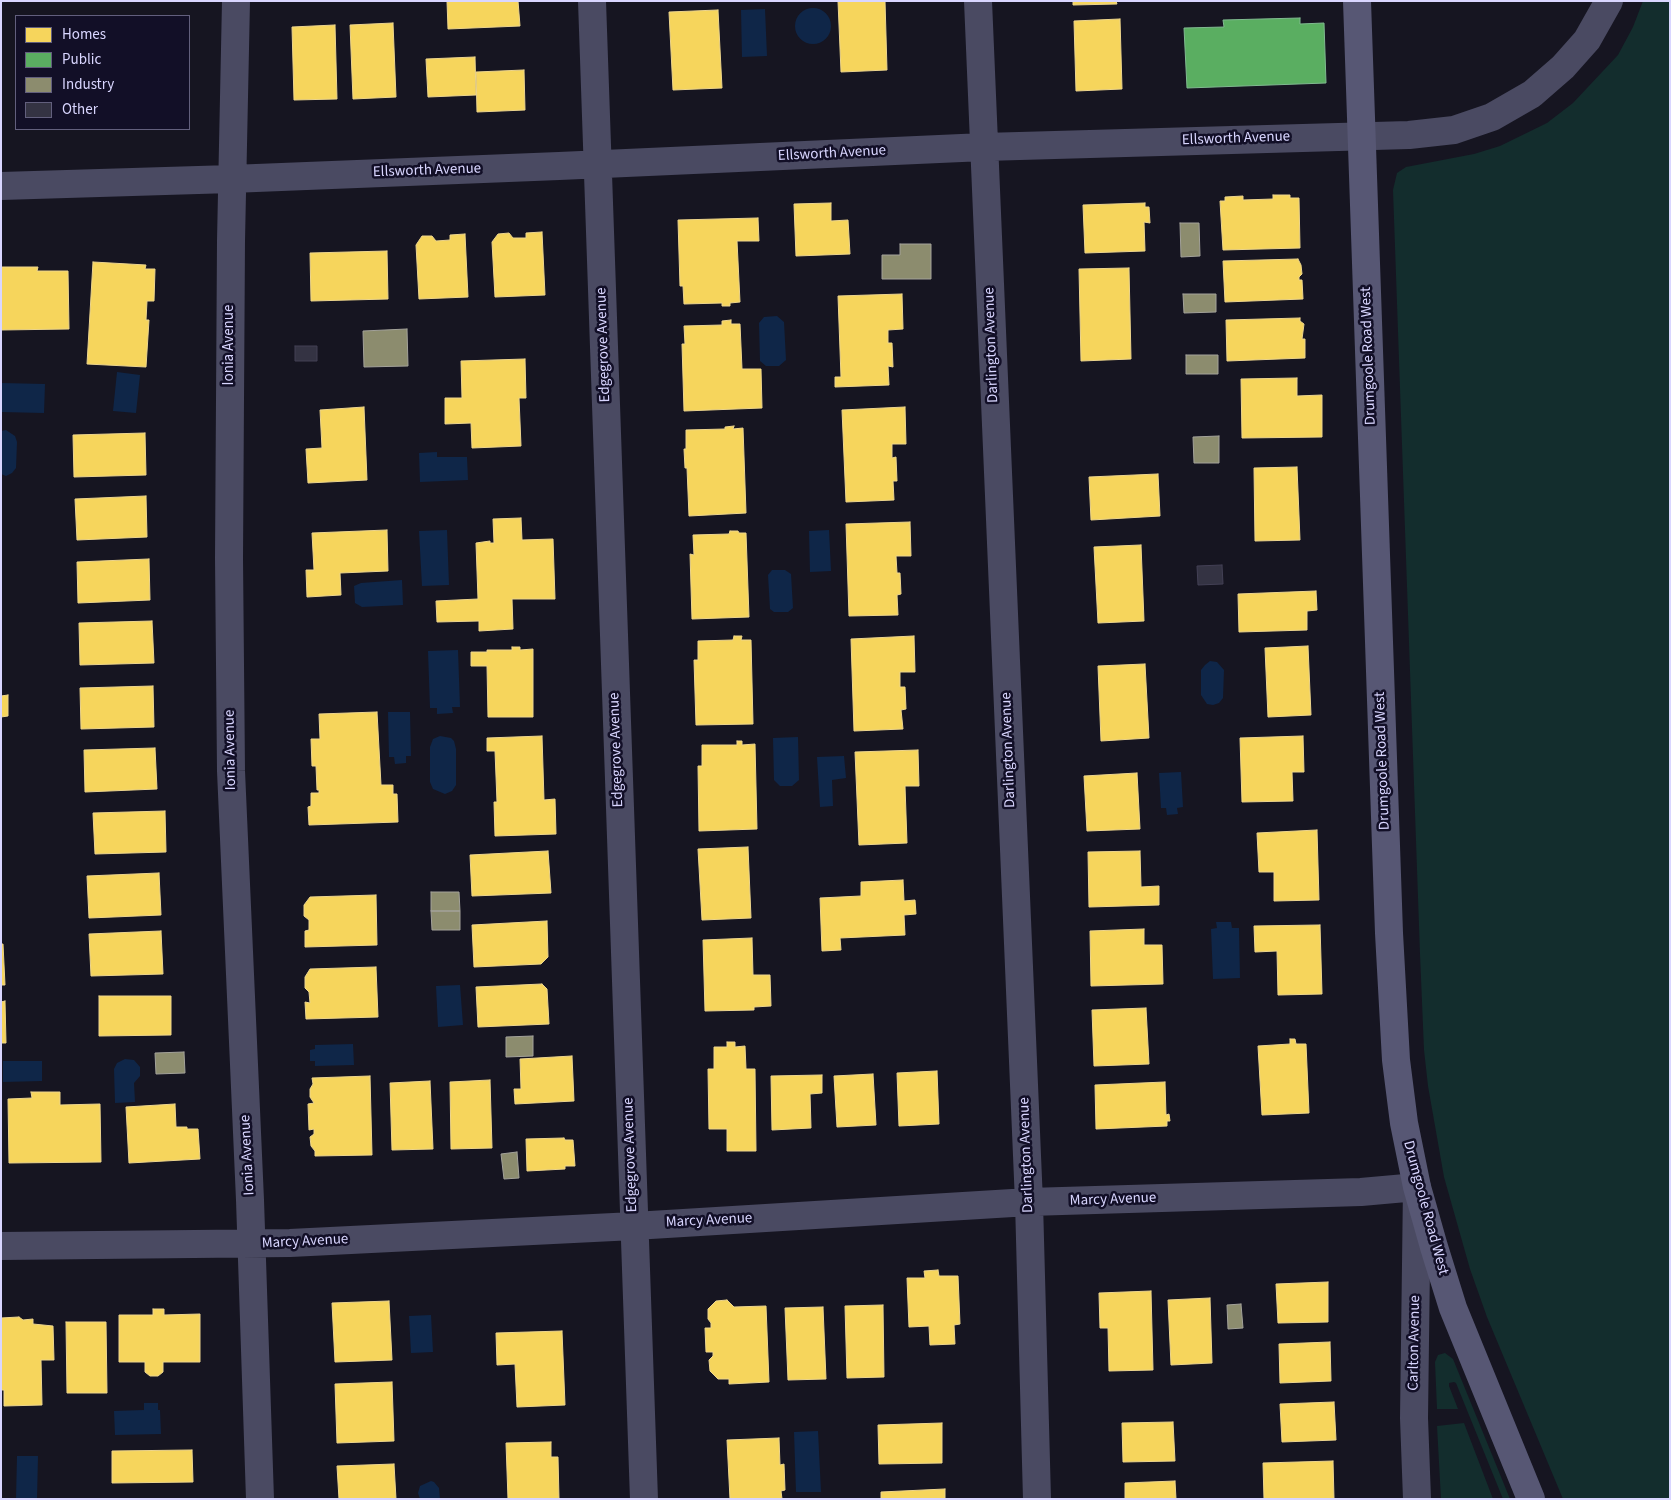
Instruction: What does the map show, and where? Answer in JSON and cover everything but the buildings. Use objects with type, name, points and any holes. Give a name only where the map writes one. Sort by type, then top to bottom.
[{"type":"main road","name":"Drumgoole Road West","points":[[1357,1],[1392,999],[1396,1060],[1404,1123],[1416,1187],[1453,1308],[1532,1499]]},
{"type":"street","name":"Ionia Avenue","points":[[236,1],[231,179],[229,558],[231,771],[252,1244],[260,1499]]},
{"type":"street","name":"Edgegrove Avenue","points":[[592,1],[644,1499]]},
{"type":"street","name":"Darlington Avenue","points":[[978,1],[1029,1202],[1038,1499]]},
{"type":"street","name":"Ellsworth Avenue","points":[[1,186],[231,179],[984,146],[1408,135],[1454,130],[1492,117],[1532,94],[1563,67],[1587,40],[1609,1]]},
{"type":"street","name":"Marcy Avenue","points":[[1,1246],[252,1244],[634,1226],[1029,1202],[1352,1192],[1416,1187]]},
{"type":"street","name":"Carlton Avenue","points":[[1416,1187],[1414,1418],[1417,1499]]},
{"type":"green space","points":[[1643,1],[1670,1],[1670,1499],[1563,1499],[1487,1317],[1470,1269],[1444,1177],[1428,1086],[1424,1050],[1420,954],[1393,190],[1397,173],[1406,167],[1474,154],[1500,146],[1547,123],[1573,103],[1618,55],[1633,27]]},
{"type":"green space","points":[[1445,1353],[1453,1359],[1510,1499],[1503,1499],[1456,1383],[1449,1383],[1449,1386],[1458,1409],[1437,1409],[1435,1362],[1438,1355]]},
{"type":"green space","points":[[1464,1423],[1493,1499],[1441,1499],[1437,1426]]},
{"type":"water","points":[[813,8],[826,13],[831,26],[826,39],[813,44],[800,39],[795,26],[800,13]]},
{"type":"water","points":[[765,9],[767,56],[742,57],[741,10]]},
{"type":"water","points":[[777,316],[784,322],[786,360],[779,366],[766,366],[760,361],[759,323],[764,317]]},
{"type":"water","points":[[117,372],[140,375],[136,413],[113,411]]},
{"type":"water","points":[[1,383],[45,384],[44,413],[1,412]]},
{"type":"water","points":[[6,430],[15,436],[17,442],[16,468],[6,476],[1,474],[1,431]]},
{"type":"water","points":[[437,452],[437,457],[467,457],[468,480],[420,482],[419,453]]},
{"type":"water","points":[[447,530],[449,585],[422,586],[419,531]]},
{"type":"water","points":[[829,530],[831,571],[810,572],[809,531]]},
{"type":"water","points":[[772,570],[785,570],[791,574],[793,608],[788,612],[774,612],[770,609],[768,575]]},
{"type":"water","points":[[402,580],[403,605],[362,607],[355,603],[354,586],[361,583]]},
{"type":"water","points":[[458,650],[460,707],[452,707],[453,713],[437,714],[437,708],[430,708],[428,651]]},
{"type":"water","points":[[1210,661],[1217,662],[1224,670],[1223,698],[1219,703],[1213,705],[1207,704],[1201,695],[1201,670]]},
{"type":"water","points":[[388,712],[410,712],[411,756],[406,756],[406,763],[395,764],[394,757],[389,757]]},
{"type":"water","points":[[440,736],[451,738],[456,749],[456,785],[452,791],[445,794],[433,789],[430,782],[430,747],[433,739]]},
{"type":"water","points":[[798,737],[799,780],[792,786],[780,786],[774,780],[773,738]]},
{"type":"water","points":[[844,756],[846,778],[832,780],[833,806],[820,807],[817,757]]},
{"type":"water","points":[[1181,772],[1183,807],[1177,808],[1178,814],[1167,815],[1166,808],[1161,808],[1159,773]]},
{"type":"water","points":[[1216,922],[1231,922],[1232,928],[1239,928],[1240,978],[1213,979],[1211,929],[1217,928]]},
{"type":"water","points":[[460,985],[463,1025],[438,1027],[436,986]]},
{"type":"water","points":[[353,1044],[354,1065],[315,1066],[315,1061],[310,1061],[310,1050],[315,1049],[315,1045]]},
{"type":"water","points":[[125,1059],[134,1060],[140,1067],[140,1076],[134,1083],[135,1102],[115,1103],[114,1069],[117,1063]]},
{"type":"water","points":[[3,1061],[42,1061],[42,1081],[3,1082]]},
{"type":"water","points":[[431,1315],[433,1352],[411,1353],[409,1316]]},
{"type":"water","points":[[144,1403],[158,1403],[161,1434],[115,1435],[114,1411],[144,1410]]},
{"type":"water","points":[[818,1431],[821,1492],[796,1492],[794,1432]]},
{"type":"water","points":[[17,1456],[38,1456],[37,1499],[16,1499]]},
{"type":"water","points":[[431,1481],[439,1488],[440,1499],[420,1499],[418,1493],[420,1486]]}]
